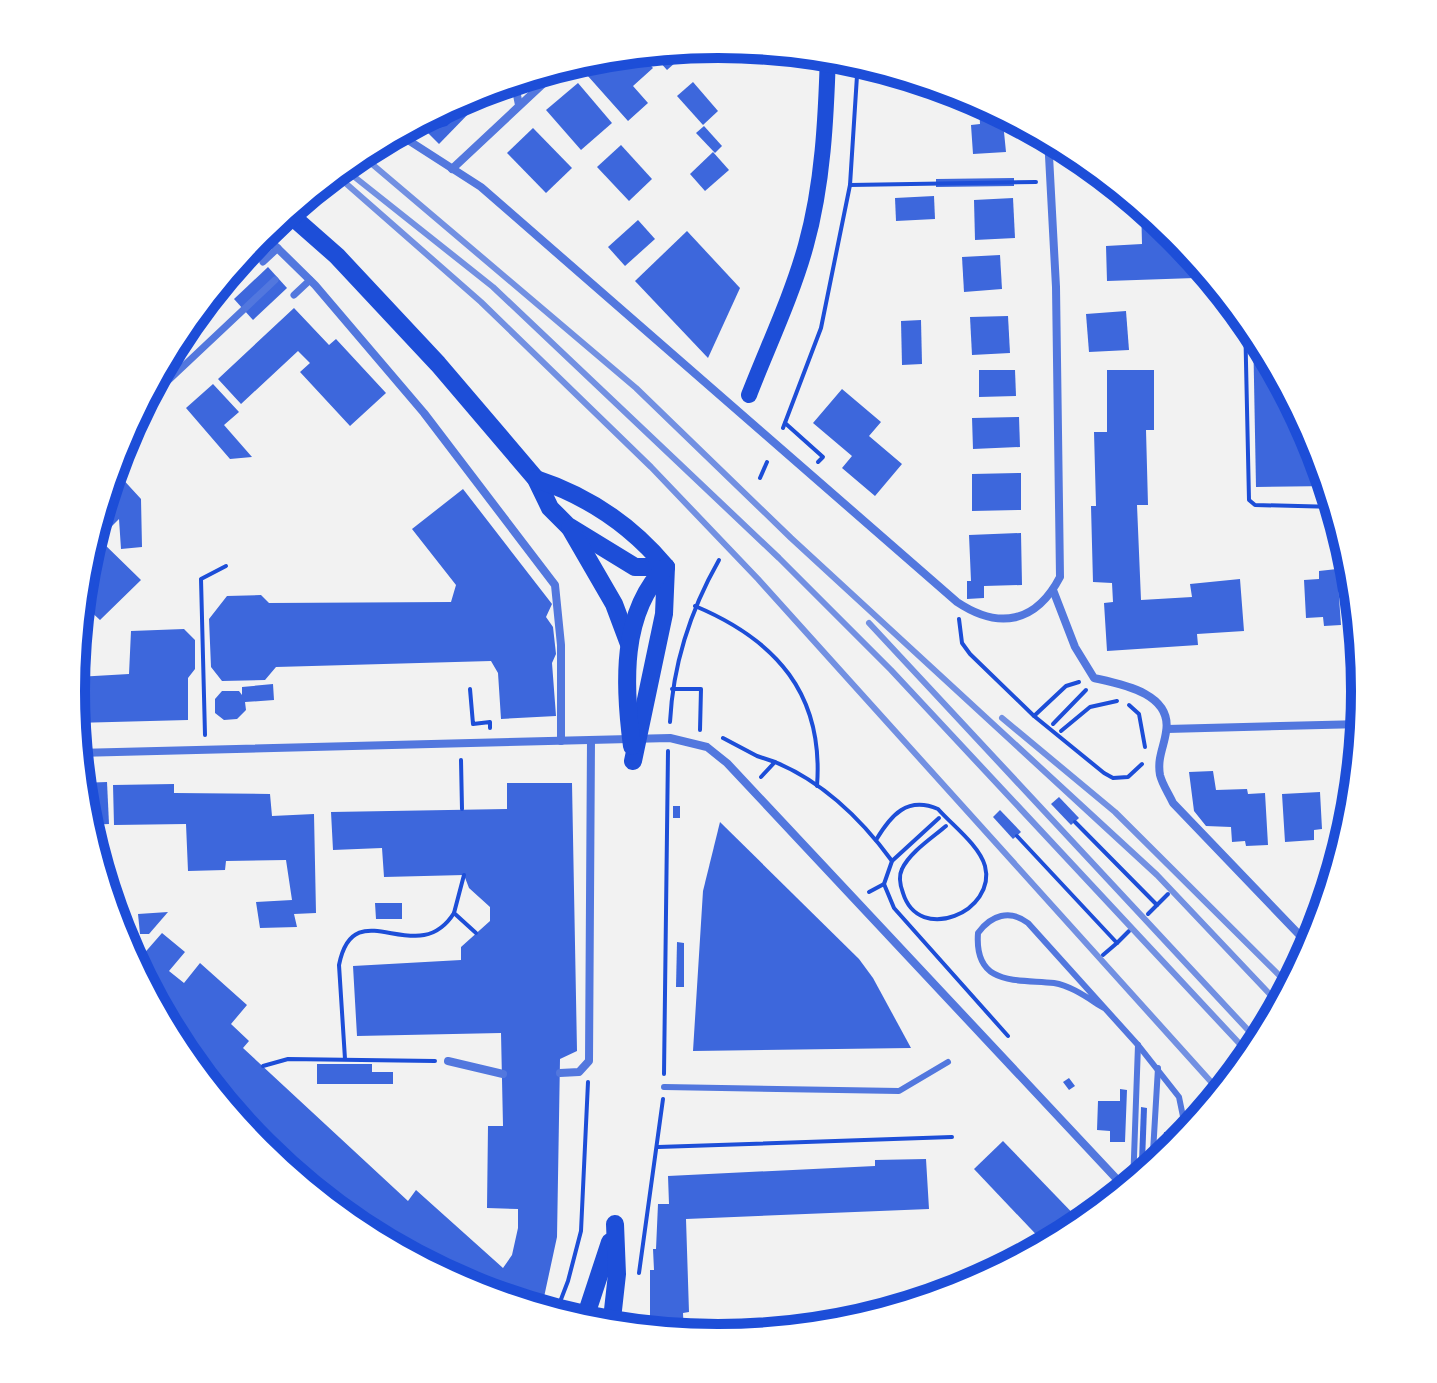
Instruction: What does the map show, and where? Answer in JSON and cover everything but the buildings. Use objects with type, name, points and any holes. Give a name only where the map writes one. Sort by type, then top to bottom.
[{"type":"main road","points":[[749,395],[796,274],[812,220],[823,140],[827,67]]},
{"type":"main road","points":[[296,220],[361,280],[536,479],[550,508],[568,526],[635,567],[666,567]]},
{"type":"main road","points":[[536,479],[589,501],[637,535],[666,567],[664,614],[633,761],[627,708],[630,646],[644,593],[666,567]]},
{"type":"main road","points":[[568,526],[614,604],[630,646]]},
{"type":"main road","points":[[587,1311],[615,1224],[617,1274],[612,1316]]},
{"type":"street","points":[[452,169],[542,84]]},
{"type":"street","points":[[516,92],[519,105]]},
{"type":"street","points":[[408,140],[481,187],[780,444],[957,602],[974,613],[1002,619],[1029,613],[1053,590],[1060,577],[1056,287],[1049,152]]},
{"type":"street","points":[[272,243],[310,280],[424,413],[555,585],[561,633],[561,741]]},
{"type":"street","points":[[263,262],[278,248]]},
{"type":"street","points":[[166,383],[275,280]]},
{"type":"street","points":[[294,295],[310,280]]},
{"type":"street","points":[[1053,590],[1075,647],[1094,678],[1129,686],[1150,696],[1164,712],[1167,729],[1159,756],[1161,778],[1173,803],[1302,938]]},
{"type":"street","points":[[1167,729],[1351,724]]},
{"type":"street","points":[[88,753],[671,738],[714,751],[1119,1182]]},
{"type":"street","points":[[560,1073],[579,1072],[589,1061],[591,740]]},
{"type":"street","points":[[448,1061],[503,1074]]},
{"type":"lane","points":[[1104,1008],[1069,987],[1018,983],[996,974],[981,960],[978,933],[995,918],[1019,916],[1104,1008],[1138,1045],[1158,1068],[1179,1097],[1184,1121]]},
{"type":"lane","points":[[1134,1170],[1138,1045]]},
{"type":"lane","points":[[664,1087],[899,1091],[948,1062]]},
{"type":"lane","points":[[1153,1152],[1158,1068]]},
{"type":"path","points":[[820,453],[784,425],[821,328],[850,185],[857,74]]},
{"type":"path","points":[[436,124],[435,127],[446,124],[455,115]]},
{"type":"path","points":[[850,185],[1050,181]]},
{"type":"path","points":[[1246,341],[1249,500],[1255,505],[1324,507]]},
{"type":"path","points":[[760,478],[767,462]]},
{"type":"path","points":[[638,1284],[664,1087],[672,689],[695,606],[719,560]]},
{"type":"path","points":[[206,749],[201,579],[226,566]]},
{"type":"path","points":[[957,602],[962,643],[1034,716],[1113,778],[1134,774],[1144,760]]},
{"type":"path","points":[[695,606],[746,631],[791,676],[812,723],[817,786]]},
{"type":"path","points":[[1034,716],[1066,686],[1094,678]]},
{"type":"path","points":[[470,689],[473,724],[490,722],[490,742]]},
{"type":"path","points":[[672,689],[701,689],[701,711]]},
{"type":"path","points":[[1061,731],[1090,707],[1110,701],[1121,702],[1139,714],[1145,751]]},
{"type":"path","points":[[1053,724],[1078,702]]},
{"type":"path","points":[[700,726],[817,786],[876,840],[892,861]]},
{"type":"path","points":[[460,743],[462,809]]},
{"type":"path","points":[[751,788],[775,762]]},
{"type":"path","points":[[876,840],[895,812],[916,804],[929,805],[938,809],[977,853],[986,877],[982,892],[956,916],[935,922],[912,911],[900,883],[901,871],[946,826]]},
{"type":"path","points":[[939,818],[892,861],[884,884],[894,908],[1018,1048]]},
{"type":"path","points":[[1075,822],[1157,905]]},
{"type":"path","points":[[1017,836],[1117,943]]},
{"type":"path","points":[[345,1059],[339,965],[342,949],[354,934],[377,928],[401,938],[419,936],[440,928],[454,913],[464,875]]},
{"type":"path","points":[[856,899],[884,884]]},
{"type":"path","points":[[1148,914],[1168,894]]},
{"type":"path","points":[[454,913],[476,933]]},
{"type":"path","points":[[1103,955],[1129,931]]},
{"type":"path","points":[[263,1066],[288,1059],[448,1061]]},
{"type":"path","points":[[559,1304],[581,1231],[589,1061]]},
{"type":"path","points":[[658,1147],[952,1137]]},
{"type":"railway","points":[[371,163],[636,388],[791,538],[1157,875],[1273,997]]},
{"type":"railway","points":[[352,175],[493,287],[779,558],[891,670],[1242,1047]]},
{"type":"railway","points":[[344,181],[481,302],[651,467],[758,579],[1214,1085]]},
{"type":"railway","points":[[869,623],[1251,1033]]},
{"type":"railway","points":[[1002,718],[1115,812],[1283,979]]}]
